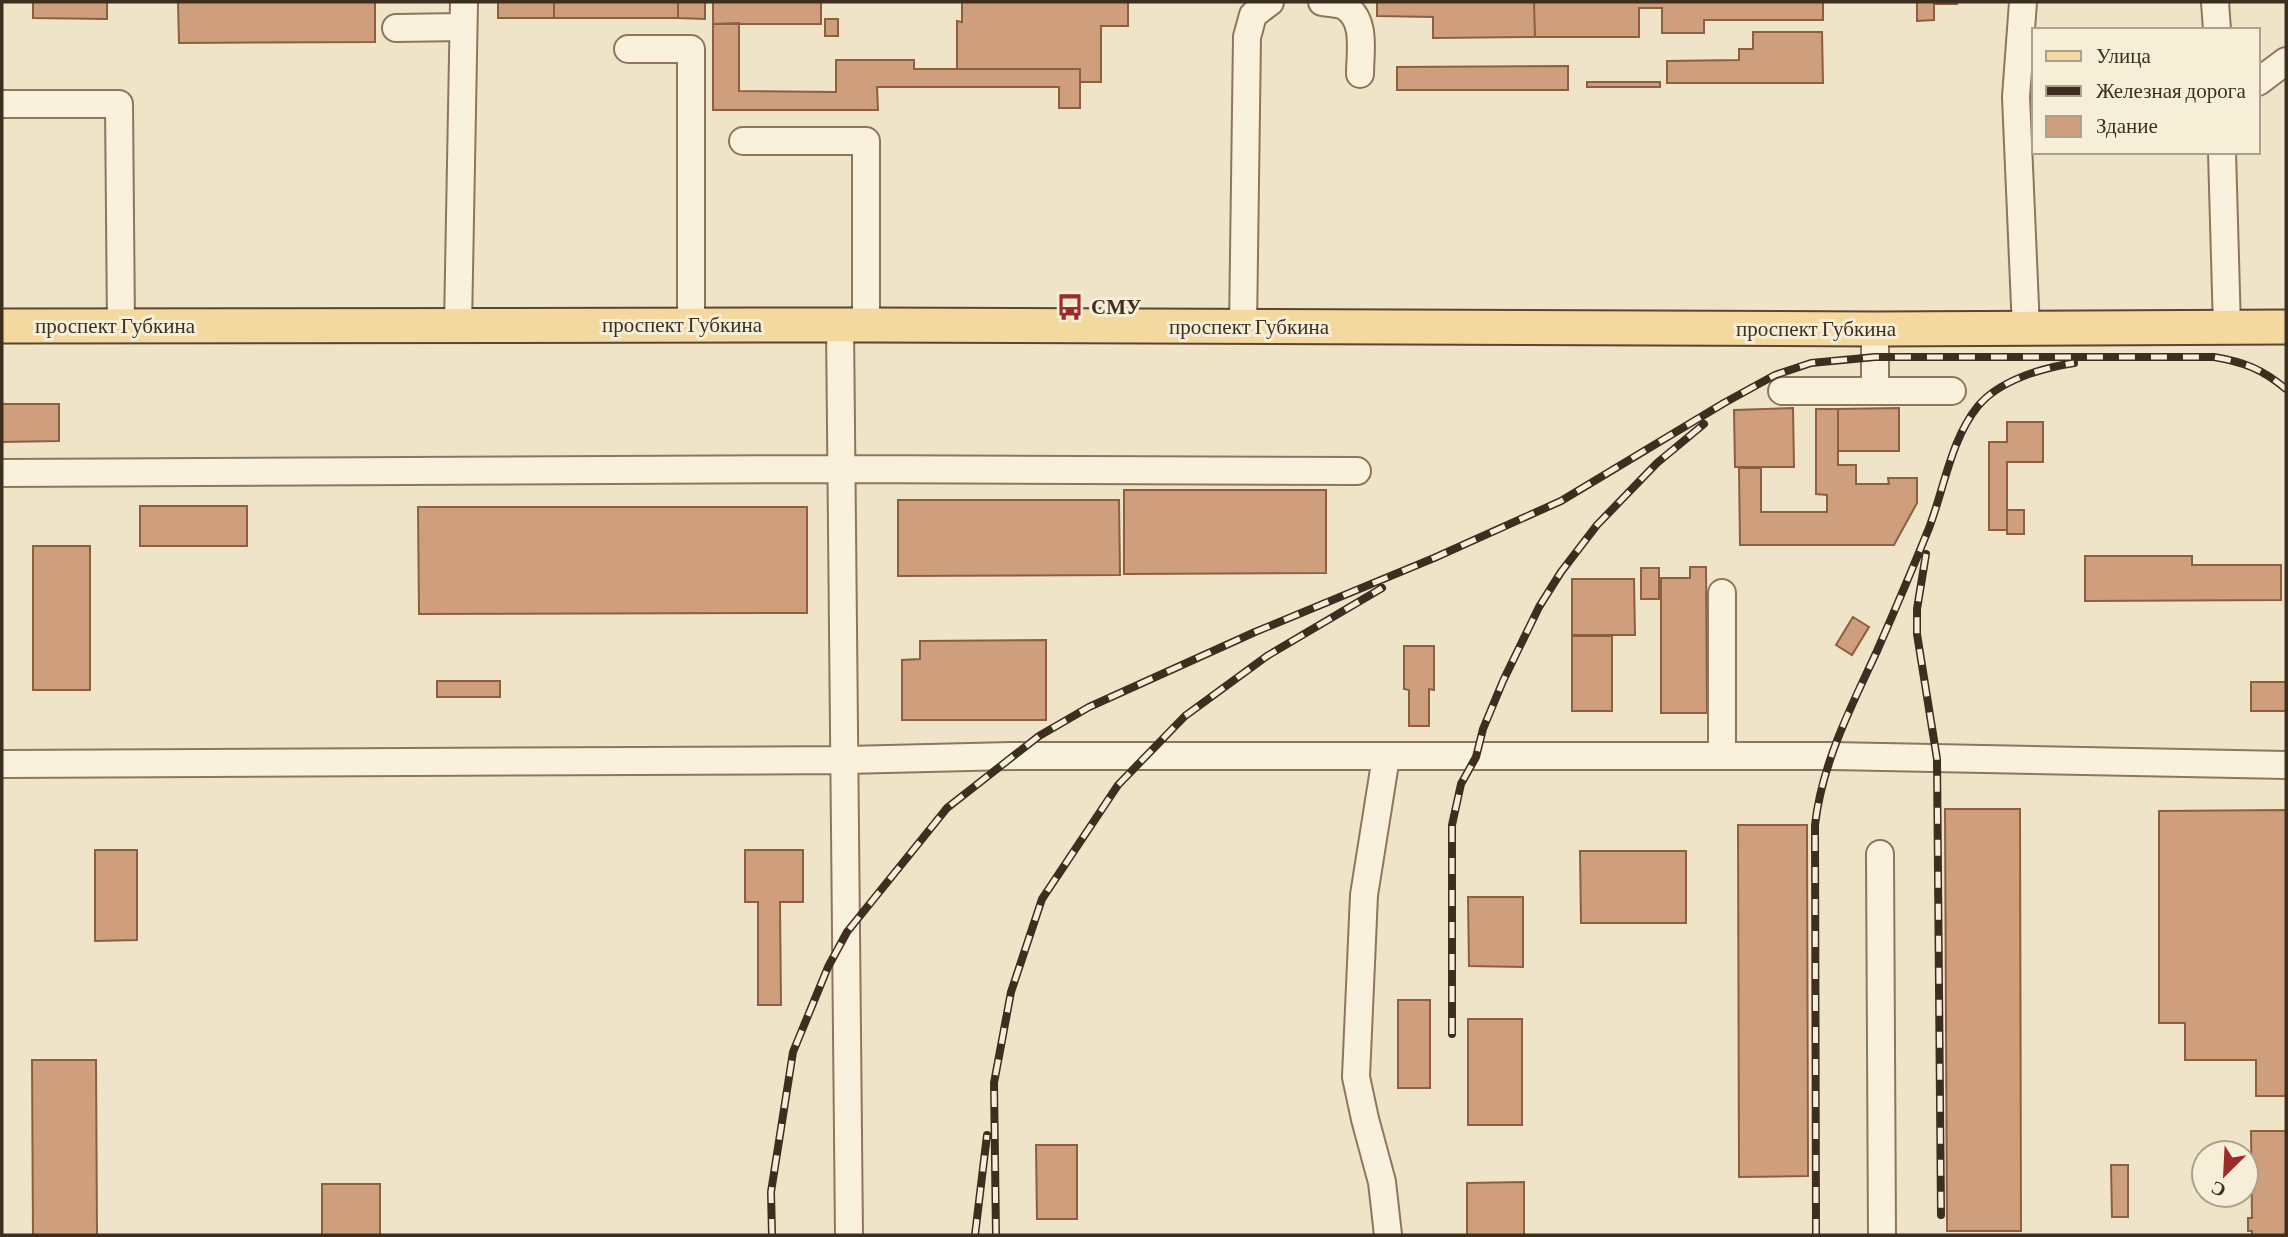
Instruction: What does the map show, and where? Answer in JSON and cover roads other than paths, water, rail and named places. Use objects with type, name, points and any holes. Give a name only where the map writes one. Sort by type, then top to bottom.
[{"type":"main road","name":"проспект Губкина","points":[[2,326],[853,325],[1875,330],[2286,327]]},
{"type":"street","points":[[1243,328],[1251,258],[1247,37],[1253,15],[1270,2]]},
{"type":"street","points":[[1322,2],[1343,5],[1356,17],[1361,35],[1360,74]]},
{"type":"street","points":[[2023,2],[2016,97],[2026,329]]},
{"type":"street","points":[[2216,2],[2217,28]]},
{"type":"street","points":[[396,28],[463,15],[458,326]]},
{"type":"street","points":[[628,49],[691,49],[691,325]]},
{"type":"street","points":[[2260,80],[2286,61]]},
{"type":"street","points":[[2,104],[119,104],[121,326]]},
{"type":"street","points":[[743,141],[866,141],[840,469],[846,760],[849,1235]]},
{"type":"street","points":[[2222,154],[2227,328]]},
{"type":"street","points":[[1875,330],[1875,391]]},
{"type":"street","points":[[1782,391],[1952,391]]},
{"type":"street","points":[[2,473],[840,469],[1357,471]]},
{"type":"street","points":[[1722,593],[1722,756]]},
{"type":"street","points":[[2,764],[846,760],[1011,756],[1832,756],[2286,765]]},
{"type":"street","points":[[1386,757],[1364,895],[1356,1077],[1382,1182],[1388,1235]]},
{"type":"street","points":[[1880,854],[1882,1235]]},
{"type":"railway","points":[[772,1235],[771,1192],[793,1052],[828,967],[847,932],[947,808],[1039,736],[1089,707],[1255,632],[1434,558],[1561,501],[1724,403],[1775,375],[1811,363],[1875,357],[2214,357],[2252,367],[2286,389]]},
{"type":"railway","points":[[1816,1235],[1815,825],[1824,780],[1848,714],[1929,528],[1955,449],[1969,419],[1987,397],[2010,382],[2035,372],[2074,363]]},
{"type":"railway","points":[[1452,1034],[1452,825],[1461,784],[1476,757],[1483,729],[1539,607],[1561,572],[1597,525],[1657,463],[1704,424]]},
{"type":"railway","points":[[1926,554],[1917,609],[1917,634],[1937,759],[1941,1215]]},
{"type":"railway","points":[[996,1235],[994,1083],[1011,992],[1042,899],[1118,785],[1185,716],[1267,656],[1382,588]]},
{"type":"railway","points":[[975,1235],[987,1135]]},
{"type":"place","name":"СМУ","points":[[1070,307]]}]
